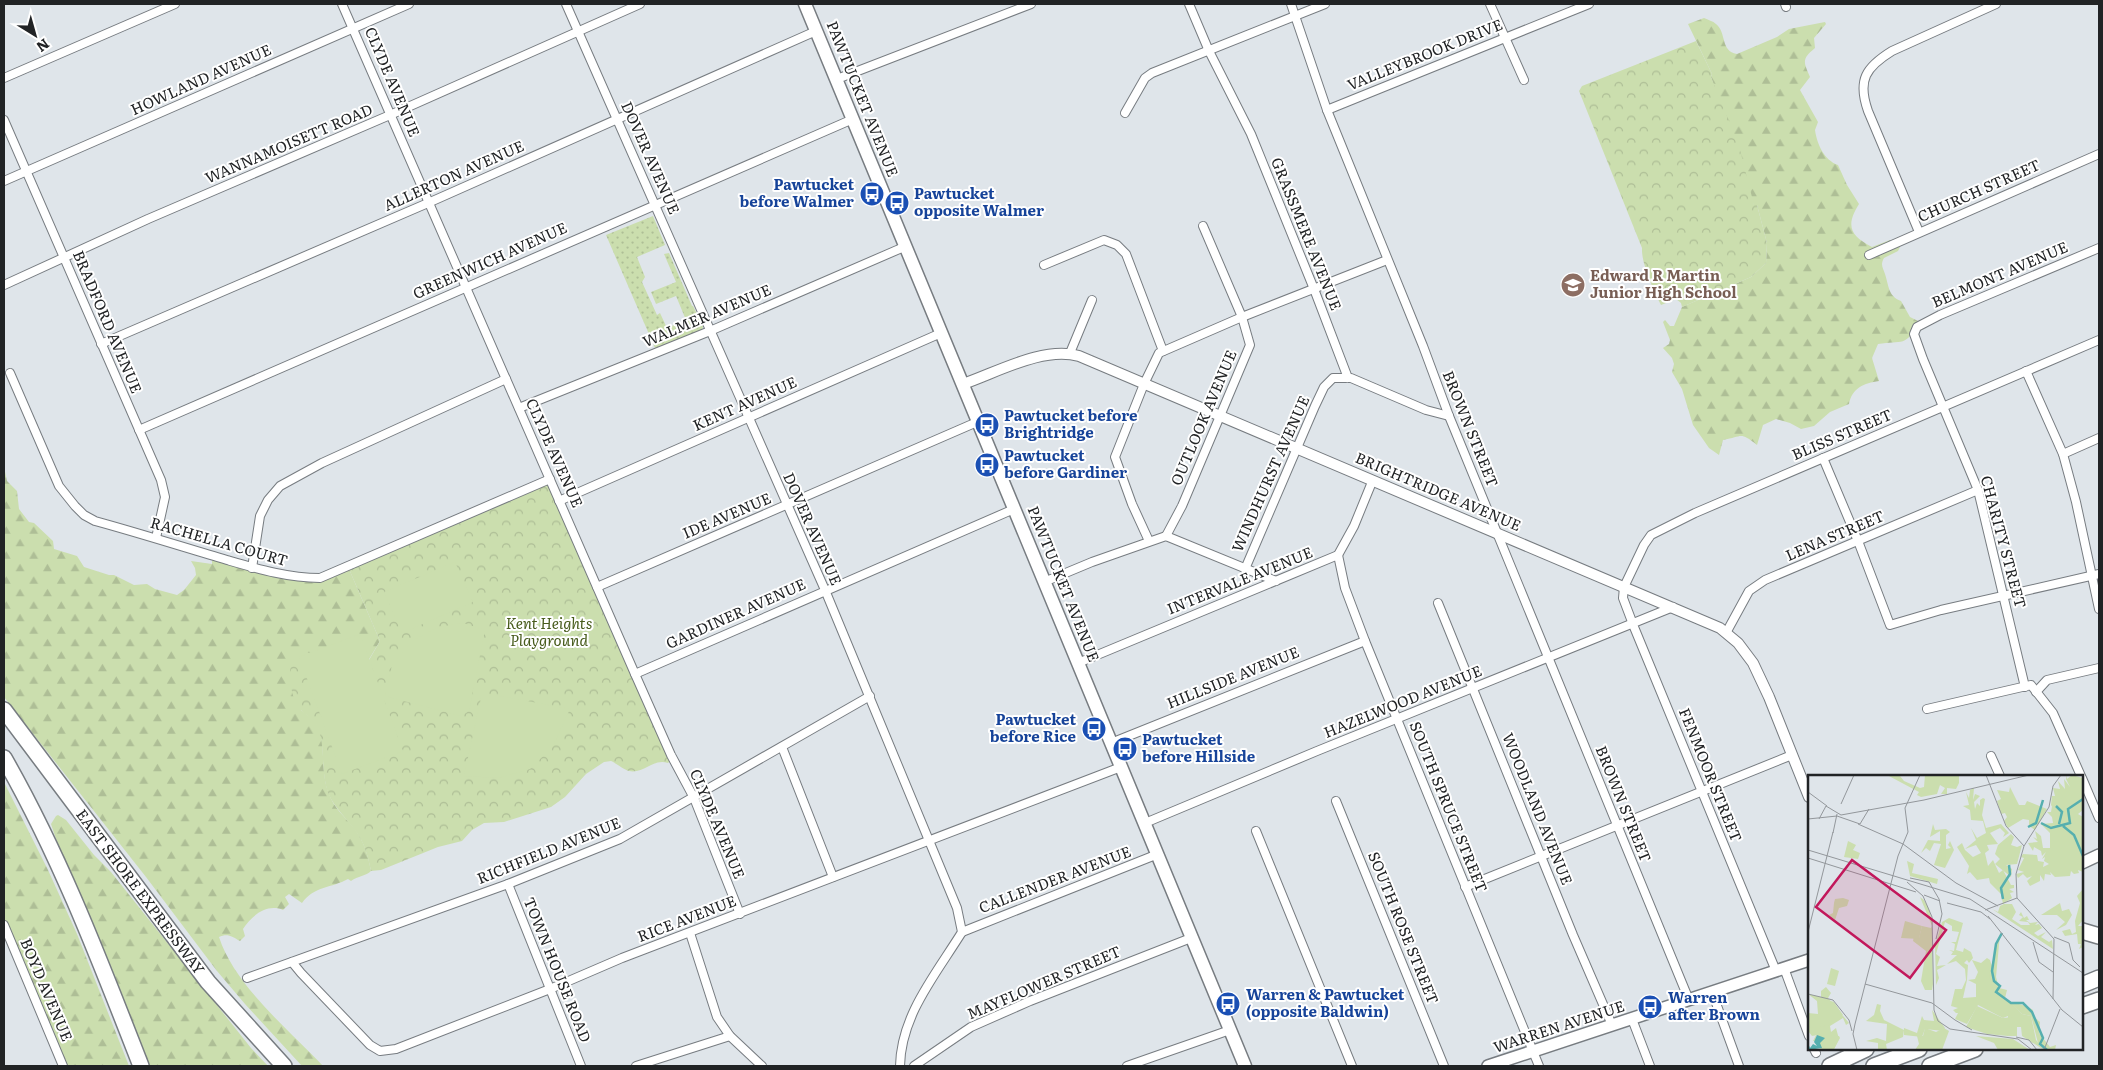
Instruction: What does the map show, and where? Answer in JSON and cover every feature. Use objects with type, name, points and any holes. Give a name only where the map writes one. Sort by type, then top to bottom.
[{"type":"highway","name":"EAST SHORE EXPRESSWAY","points":[[4,710],[203,976],[284,1066]]},
{"type":"highway","points":[[4,758],[33,811],[71,891],[141,1066]]},
{"type":"highway","points":[[2083,930],[2099,936]]},
{"type":"highway","points":[[2083,985],[2099,978]]},
{"type":"highway","points":[[1830,1066],[1864,1050]]},
{"type":"highway","points":[[1874,1066],[1916,1050]]},
{"type":"highway","points":[[1930,1066],[1972,1050]]},
{"type":"main road","name":"PAWTUCKET AVENUE","points":[[805,4],[904,247],[963,384],[977,422],[1245,1066]]},
{"type":"main road","points":[[2083,863],[2099,855]]},
{"type":"main road","name":"WARREN AVENUE","points":[[1488,1066],[1808,960]]},
{"type":"street","points":[[4,78],[175,4]]},
{"type":"street","name":"CLYDE AVENUE","points":[[342,4],[635,674],[671,755],[694,798],[740,914]]},
{"type":"street","name":"HOWLAND AVENUE","points":[[4,181],[409,4]]},
{"type":"street","name":"DOVER AVENUE","points":[[566,4],[825,590],[957,908],[962,932]]},
{"type":"street","name":"WANNAMOISETT ROAD","points":[[4,285],[148,219],[390,115],[640,4]]},
{"type":"street","points":[[836,79],[1031,4]]},
{"type":"street","name":"GRASSMERE AVENUE","points":[[1189,4],[1209,51],[1251,134],[1348,378]]},
{"type":"street","name":"BROWN STREET","points":[[1291,4],[1327,110],[1449,416],[1689,1000]]},
{"type":"street","points":[[1125,113],[1145,78],[1152,73],[1325,4]]},
{"type":"street","points":[[1490,4],[1524,80]]},
{"type":"street","name":"VALLEYBROOK DRIVE","points":[[1327,110],[1589,4]]},
{"type":"street","points":[[1919,232],[1868,111],[1863,96],[1864,79],[1876,61],[1892,51],[1996,4]]},
{"type":"street","name":"ALLERTON AVENUE","points":[[101,344],[428,203],[816,31]]},
{"type":"street","name":"GREENWICH AVENUE","points":[[139,430],[853,118]]},
{"type":"street","name":"BRADFORD AVENUE","points":[[4,120],[162,480],[165,497],[156,538]]},
{"type":"street","name":"CHURCH STREET","points":[[1870,255],[2099,154]]},
{"type":"street","name":"OUTLOOK AVENUE","points":[[1166,536],[1182,506],[1250,346],[1242,317],[1203,226]]},
{"type":"street","points":[[1044,265],[1104,240],[1117,245],[1126,254],[1163,351]]},
{"type":"street","name":"WALMER AVENUE","points":[[519,408],[710,331],[904,247]]},
{"type":"street","name":"BELMONT AVENUE","points":[[1916,331],[1917,326],[1940,315],[2099,248]]},
{"type":"street","points":[[1149,541],[1132,504],[1115,457],[1144,384],[1159,353],[1242,317],[1387,260]]},
{"type":"street","points":[[1070,353],[1092,300]]},
{"type":"street","name":"CHARITY STREET","points":[[1916,331],[1914,334],[1923,359],[1978,490],[2026,687]]},
{"type":"street","name":"KENT AVENUE","points":[[559,501],[941,333]]},
{"type":"street","name":"BLISS STREET","points":[[1624,587],[1644,545],[1652,535],[1695,513],[2099,340]]},
{"type":"street","name":"BRIGHTRIDGE AVENUE","points":[[963,384],[1042,355],[1070,353],[1720,628],[1738,643],[1753,663],[1808,795]]},
{"type":"street","points":[[2026,371],[2063,454],[2096,575],[2099,610]]},
{"type":"street","name":"RACHELLA COURT","points":[[10,373],[59,486],[84,515],[252,568],[299,578],[320,578],[550,479]]},
{"type":"street","name":"WINDHURST AVENUE","points":[[1245,569],[1295,448],[1324,387],[1334,378],[1348,378]]},
{"type":"street","points":[[1348,378],[1426,410],[1449,416]]},
{"type":"street","points":[[252,568],[260,516],[268,500],[280,486],[322,463],[506,380]]},
{"type":"street","name":"IDE AVENUE","points":[[597,587],[977,422]]},
{"type":"street","points":[[2063,454],[2099,438]]},
{"type":"street","points":[[1823,458],[1858,541],[1890,625],[2003,596],[2096,575]]},
{"type":"street","points":[[1338,555],[1354,526],[1372,482]]},
{"type":"street","name":"LENA STREET","points":[[1726,633],[1749,591],[1758,585],[1978,490]]},
{"type":"street","name":"GARDINER AVENUE","points":[[635,674],[1014,509]]},
{"type":"street","points":[[1044,582],[1092,562],[1166,536],[1276,582]]},
{"type":"street","name":"INTERVALE AVENUE","points":[[1078,663],[1338,555]]},
{"type":"street","name":"SOUTH SPRUCE STREET","points":[[1338,555],[1345,588],[1364,640],[1539,1066]]},
{"type":"street","name":"FENMOOR STREET","points":[[1624,587],[1623,598],[1633,625],[1701,790],[1808,1034]]},
{"type":"street","name":"WOODLAND AVENUE","points":[[1438,603],[1573,935],[1612,1025]]},
{"type":"street","name":"HAZELWOOD AVENUE","points":[[1145,823],[1317,751],[1633,625],[1673,607]]},
{"type":"street","name":"HILLSIDE AVENUE","points":[[1111,743],[1364,640]]},
{"type":"street","points":[[2036,692],[2047,680],[2099,668]]},
{"type":"street","points":[[1928,709],[2032,686],[2053,713],[2080,775]]},
{"type":"street","name":"RICHFIELD AVENUE","points":[[247,978],[603,848],[694,798],[870,696]]},
{"type":"street","points":[[782,747],[833,877]]},
{"type":"street","points":[[1465,886],[1792,755]]},
{"type":"street","points":[[1991,756],[2000,775]]},
{"type":"street","name":"RICE AVENUE","points":[[292,962],[301,974],[370,1045],[380,1050],[396,1049],[550,989],[622,958],[1121,767]]},
{"type":"street","points":[[2083,782],[2099,818]]},
{"type":"street","name":"SOUTH ROSE STREET","points":[[1336,801],[1444,1066]]},
{"type":"street","points":[[1256,831],[1352,1066]]},
{"type":"street","name":"CALLENDER AVENUE","points":[[962,932],[1158,854]]},
{"type":"street","name":"TOWN HOUSE ROAD","points":[[508,884],[581,1066]]},
{"type":"street","name":"BOYD AVENUE","points":[[4,925],[63,1066]]},
{"type":"street","points":[[900,1066],[903,1039],[910,1014],[962,932]]},
{"type":"street","points":[[690,933],[717,1017],[730,1036],[762,1066]]},
{"type":"street","name":"MAYFLOWER STREET","points":[[914,1066],[971,1027],[1030,1001],[1191,938]]},
{"type":"street","points":[[1712,992],[1739,1066]]},
{"type":"street","points":[[1632,1019],[1650,1066]]},
{"type":"street","points":[[1127,1066],[1230,1030]]},
{"type":"street","points":[[636,1066],[730,1036]]},
{"type":"green space","points":[[1704,18],[1716,24],[1722,32],[1728,49],[1737,54],[1777,37],[1789,29],[1825,22],[1826,24],[1814,38],[1815,48],[1806,58],[1805,64],[1810,77],[1800,90],[1818,122],[1815,130],[1817,141],[1822,151],[1833,163],[1838,165],[1847,185],[1859,204],[1851,224],[1854,234],[1872,247],[1890,240],[1893,244],[1897,243],[1900,247],[1898,251],[1884,258],[1882,266],[1891,293],[1901,301],[1910,317],[1918,321],[1907,339],[1878,344],[1872,358],[1879,381],[1868,383],[1856,390],[1849,404],[1830,412],[1814,426],[1801,429],[1776,419],[1763,425],[1757,445],[1744,436],[1723,440],[1719,455],[1709,448],[1693,425],[1682,389],[1672,372],[1674,364],[1672,358],[1663,348],[1669,344],[1670,340],[1663,322],[1665,320],[1670,326],[1674,326],[1682,307],[1751,277],[1766,263],[1767,243],[1757,205],[1754,206],[1711,77],[1712,74],[1688,24]]},
{"type":"green space","points":[[1696,41],[1712,74],[1711,77],[1739,146],[1754,205],[1757,205],[1767,243],[1766,263],[1751,277],[1682,307],[1681,303],[1676,299],[1661,305],[1658,299],[1646,269],[1642,248],[1579,91],[1582,86]]},
{"type":"green space","points":[[653,216],[665,245],[637,257],[645,277],[642,282],[657,315],[660,313],[667,328],[686,320],[676,296],[656,304],[651,292],[676,282],[664,254],[669,253],[692,306],[703,326],[702,331],[655,348],[606,235]]},
{"type":"green space","points":[[4,467],[7,481],[17,491],[19,509],[29,522],[34,523],[53,541],[54,549],[77,556],[84,567],[114,575],[134,585],[147,584],[155,589],[177,595],[184,590],[196,575],[191,561],[212,564],[212,557],[319,582],[349,569],[380,641],[368,661],[301,710],[318,726],[322,741],[326,786],[331,799],[354,828],[363,843],[371,871],[351,881],[348,879],[318,890],[307,897],[302,903],[289,894],[285,897],[289,904],[283,910],[271,908],[255,915],[243,929],[245,936],[240,941],[225,935],[219,937],[237,973],[250,990],[323,1066],[302,1066],[245,1004],[217,971],[146,877],[4,697]]},
{"type":"green space","name":"Kent Heights Playground","points":[[550,478],[673,758],[668,763],[658,763],[634,771],[627,770],[611,761],[604,762],[586,774],[565,797],[551,807],[504,822],[484,823],[472,830],[462,841],[438,847],[381,870],[371,871],[363,844],[354,829],[334,804],[326,787],[322,744],[317,725],[302,711],[294,699],[290,675],[293,653],[300,649],[318,657],[369,660],[380,641],[349,569]]},
{"type":"green space","points":[[455,562],[473,602],[402,633],[384,592]]},
{"type":"green space","points":[[463,623],[485,630],[469,711],[461,716],[385,696],[392,665],[412,641],[438,627]]},
{"type":"green space","points":[[360,634],[403,751],[342,774],[299,657]]},
{"type":"green space","points":[[489,694],[570,709],[553,746],[530,769],[498,778],[464,776],[481,698]]},
{"type":"green space","points":[[4,782],[48,870],[77,934],[129,1066],[64,1066],[4,923]]},
{"type":"green space","points":[[58,815],[66,820],[94,855],[111,872],[251,1048],[268,1066],[149,1066],[98,938],[58,845],[51,824]]},
{"type":"place","name":"Pawtucket before Walmer","points":[[872,194]]},
{"type":"place","name":"Pawtucket opposite Walmer","points":[[897,203]]},
{"type":"place","name":"Edward R Martin Junior High School","points":[[1573,285]]},
{"type":"place","name":"Pawtucket before Brightridge","points":[[987,425]]},
{"type":"place","name":"Pawtucket before Gardiner","points":[[987,465]]},
{"type":"place","name":"Pawtucket before Rice","points":[[1094,729]]},
{"type":"place","name":"Pawtucket before Hillside","points":[[1125,749]]},
{"type":"place","name":"Warren & Pawtucket (opposite Baldwin)","points":[[1228,1004]]},
{"type":"place","name":"Warren after Brown","points":[[1650,1007]]}]
